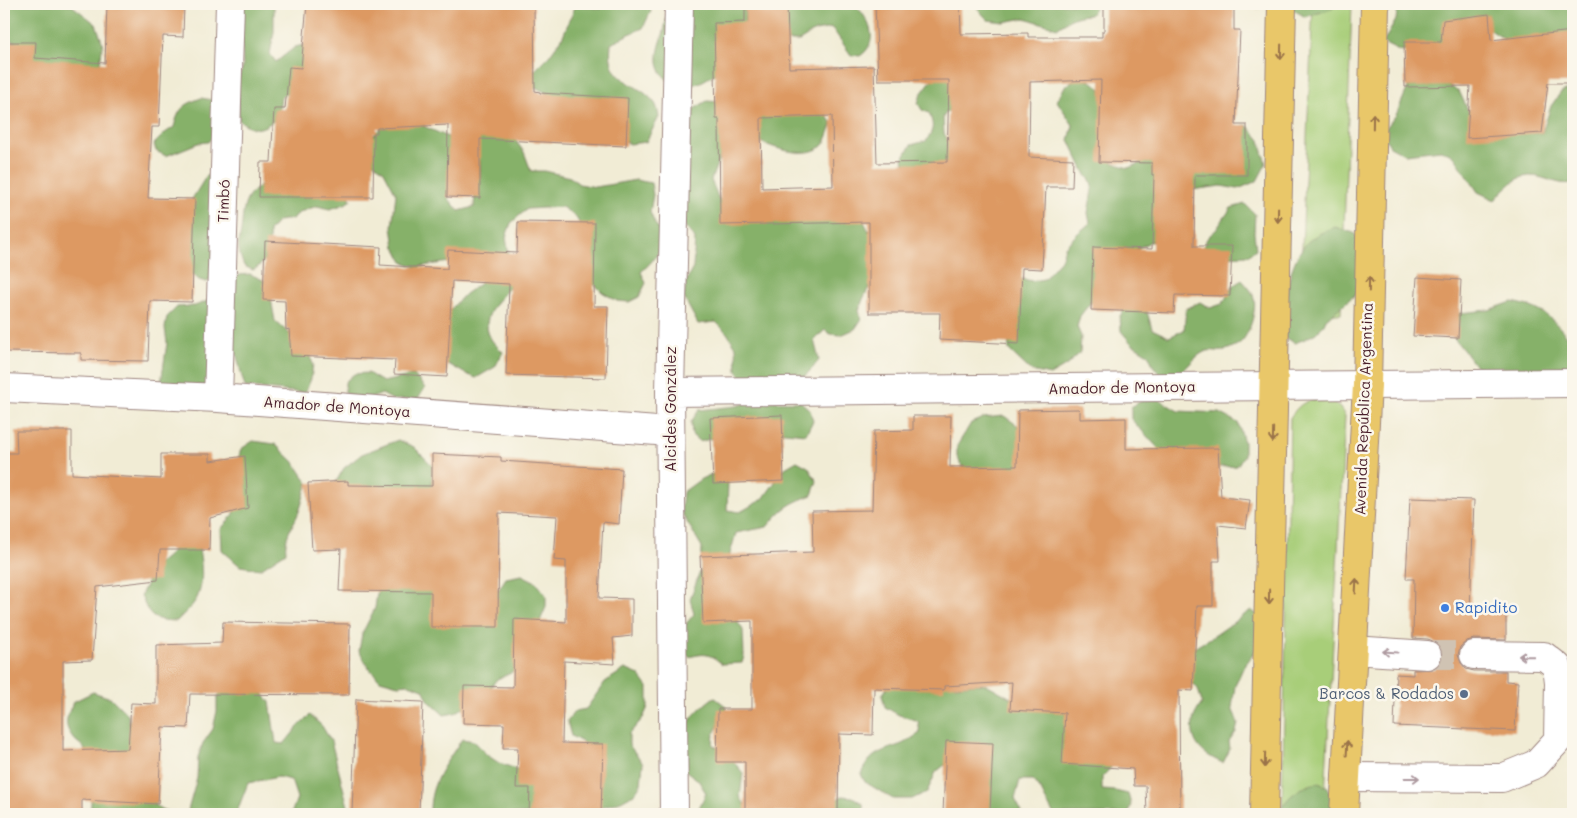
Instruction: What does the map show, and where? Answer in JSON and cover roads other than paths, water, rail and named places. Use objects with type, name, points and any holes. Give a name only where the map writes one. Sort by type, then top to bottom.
[{"type":"main road","points":[[1264,814],[1282,4]]},
{"type":"main road","name":"Avenida República Argentina","points":[[1344,814],[1366,385],[1375,4]]},
{"type":"street","name":"Timbó","points":[[218,398],[230,4]]},
{"type":"street","name":"Alcides González","points":[[674,814],[670,392],[679,4]]},
{"type":"street","name":"Amador de Montoya","points":[[670,392],[1573,383]]},
{"type":"street","name":"Amador de Montoya","points":[[4,388],[218,398],[670,432]]},
{"type":"street","points":[[1353,650],[1427,655]]},
{"type":"street","points":[[1346,777],[1502,778],[1536,764],[1558,740],[1559,682],[1557,666],[1544,656],[1474,655]]},
{"type":"tunnel","points":[[1427,655],[1474,655]]},
{"type":"place","name":"Rapidito","points":[[1445,608]]},
{"type":"place","name":"Barcos & Rodados","points":[[1464,694]]}]
